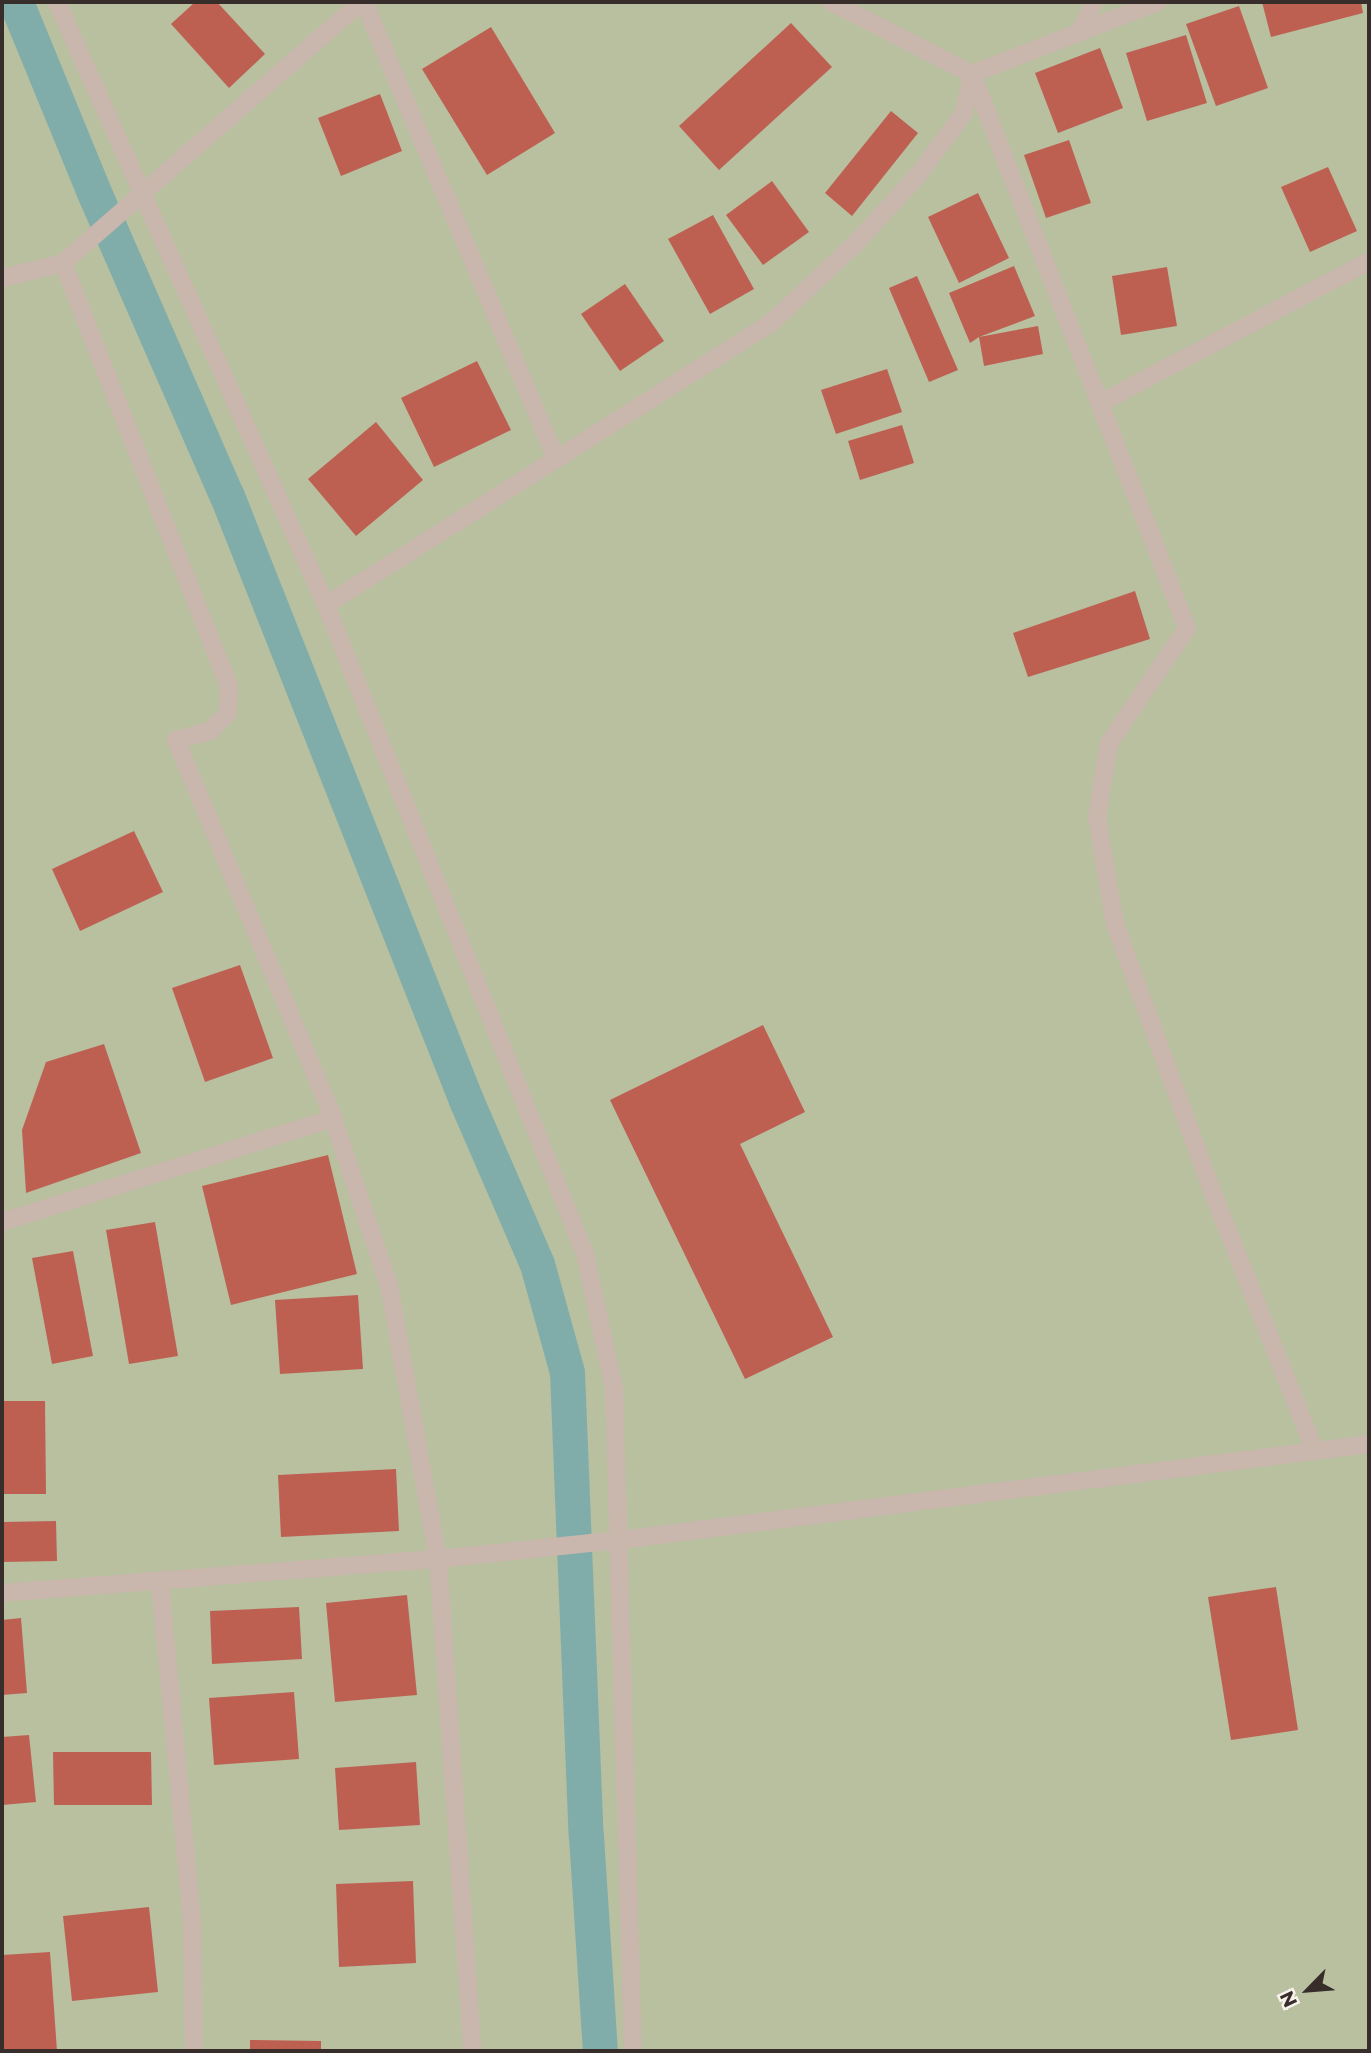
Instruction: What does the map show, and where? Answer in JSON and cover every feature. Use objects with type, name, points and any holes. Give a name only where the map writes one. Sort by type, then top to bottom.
[{"type":"street","points":[[57,2],[142,198],[326,605],[585,1254],[614,1388],[633,2051]]},
{"type":"street","points":[[2,278],[64,263],[142,198],[363,2],[556,459]]},
{"type":"street","points":[[831,2],[972,74],[1102,402],[1187,628],[1110,743],[1097,817],[1115,924],[1216,1201],[1314,1448]]},
{"type":"street","points":[[1080,32],[1094,2]]},
{"type":"street","points":[[972,74],[1158,2]]},
{"type":"street","points":[[326,605],[771,323],[856,243],[918,175],[964,113],[972,74]]},
{"type":"street","points":[[1102,402],[1369,261]]},
{"type":"street","points":[[64,263],[229,687],[228,713],[210,731],[176,740],[332,1118],[390,1285],[438,1559],[472,2051]]},
{"type":"street","points":[[2,1222],[332,1118]]},
{"type":"street","points":[[2,1593],[160,1583],[620,1540],[1314,1448],[1369,1444]]},
{"type":"street","points":[[160,1583],[192,1924],[194,2051]]},
{"type":"green space","points":[[2,2],[1369,2],[1369,2051],[2,2051]]},
{"type":"building","points":[[195,2],[217,2],[265,54],[229,88],[171,24]]},
{"type":"building","points":[[1262,2],[1361,2],[1363,13],[1271,37]]},
{"type":"building","points":[[1239,6],[1268,88],[1216,106],[1186,24]]},
{"type":"building","points":[[791,23],[832,67],[719,170],[679,126]]},
{"type":"building","points":[[491,27],[555,133],[487,175],[422,69]]},
{"type":"building","points":[[1186,35],[1207,103],[1147,121],[1126,53]]},
{"type":"building","points":[[1100,48],[1123,108],[1058,133],[1035,73]]},
{"type":"building","points":[[380,94],[402,151],[341,176],[318,118]]},
{"type":"building","points":[[891,111],[918,133],[852,216],[825,193]]},
{"type":"building","points":[[1069,140],[1091,203],[1046,218],[1024,155]]},
{"type":"building","points":[[1328,167],[1357,231],[1310,252],[1281,187]]},
{"type":"building","points":[[772,181],[809,232],[763,265],[726,215]]},
{"type":"building","points":[[978,193],[1009,258],[959,283],[928,217]]},
{"type":"building","points":[[713,215],[754,289],[710,314],[668,239]]},
{"type":"building","points":[[1014,266],[1035,316],[970,343],[949,293]]},
{"type":"building","points":[[1167,267],[1177,326],[1121,335],[1112,276]]},
{"type":"building","points":[[917,276],[958,370],[929,382],[889,288]]},
{"type":"building","points":[[625,284],[664,341],[620,371],[581,314]]},
{"type":"building","points":[[1038,326],[1043,354],[984,366],[979,337]]},
{"type":"building","points":[[477,361],[511,430],[434,467],[401,398]]},
{"type":"building","points":[[887,369],[902,412],[836,434],[821,390]]},
{"type":"building","points":[[376,422],[423,480],[356,536],[308,479]]},
{"type":"building","points":[[902,425],[914,463],[860,480],[848,441]]},
{"type":"building","points":[[1135,591],[1150,639],[1028,677],[1013,633]]},
{"type":"building","points":[[134,831],[163,892],[80,931],[52,869]]},
{"type":"building","points":[[240,965],[273,1058],[205,1082],[172,988]]},
{"type":"building","points":[[763,1025],[805,1112],[740,1144],[833,1337],[745,1379],[610,1100]]},
{"type":"building","points":[[104,1044],[141,1153],[26,1193],[22,1130],[46,1062]]},
{"type":"building","points":[[328,1155],[357,1274],[231,1305],[202,1186]]},
{"type":"building","points":[[155,1222],[178,1356],[129,1364],[106,1230]]},
{"type":"building","points":[[73,1251],[93,1356],[52,1364],[32,1258]]},
{"type":"building","points":[[358,1295],[363,1369],[280,1374],[275,1300]]},
{"type":"building","points":[[2,1401],[45,1401],[46,1494],[2,1494]]},
{"type":"building","points":[[396,1469],[399,1531],[281,1537],[278,1475]]},
{"type":"building","points":[[56,1521],[57,1561],[2,1562],[2,1522]]},
{"type":"building","points":[[1276,1587],[1298,1730],[1231,1740],[1208,1597]]},
{"type":"building","points":[[407,1595],[417,1695],[335,1702],[326,1603]]},
{"type":"building","points":[[299,1607],[302,1659],[212,1664],[210,1611]]},
{"type":"building","points":[[21,1618],[27,1693],[2,1695],[2,1620]]},
{"type":"building","points":[[294,1692],[299,1759],[214,1765],[209,1698]]},
{"type":"building","points":[[29,1735],[36,1802],[2,1805],[2,1737]]},
{"type":"building","points":[[53,1752],[151,1752],[152,1805],[54,1805]]},
{"type":"building","points":[[416,1762],[420,1825],[339,1830],[335,1768]]},
{"type":"building","points":[[413,1881],[416,1963],[339,1967],[336,1884]]},
{"type":"building","points":[[149,1907],[158,1992],[72,2001],[63,1916]]},
{"type":"building","points":[[50,1952],[57,2051],[2,2051],[2,1955]]},
{"type":"building","points":[[250,2040],[321,2041],[321,2051],[250,2051]]},
{"type":"waterway","points":[[16,2],[93,190],[227,496],[466,1100],[537,1264],[567,1372],[586,1836],[600,2051]]}]
